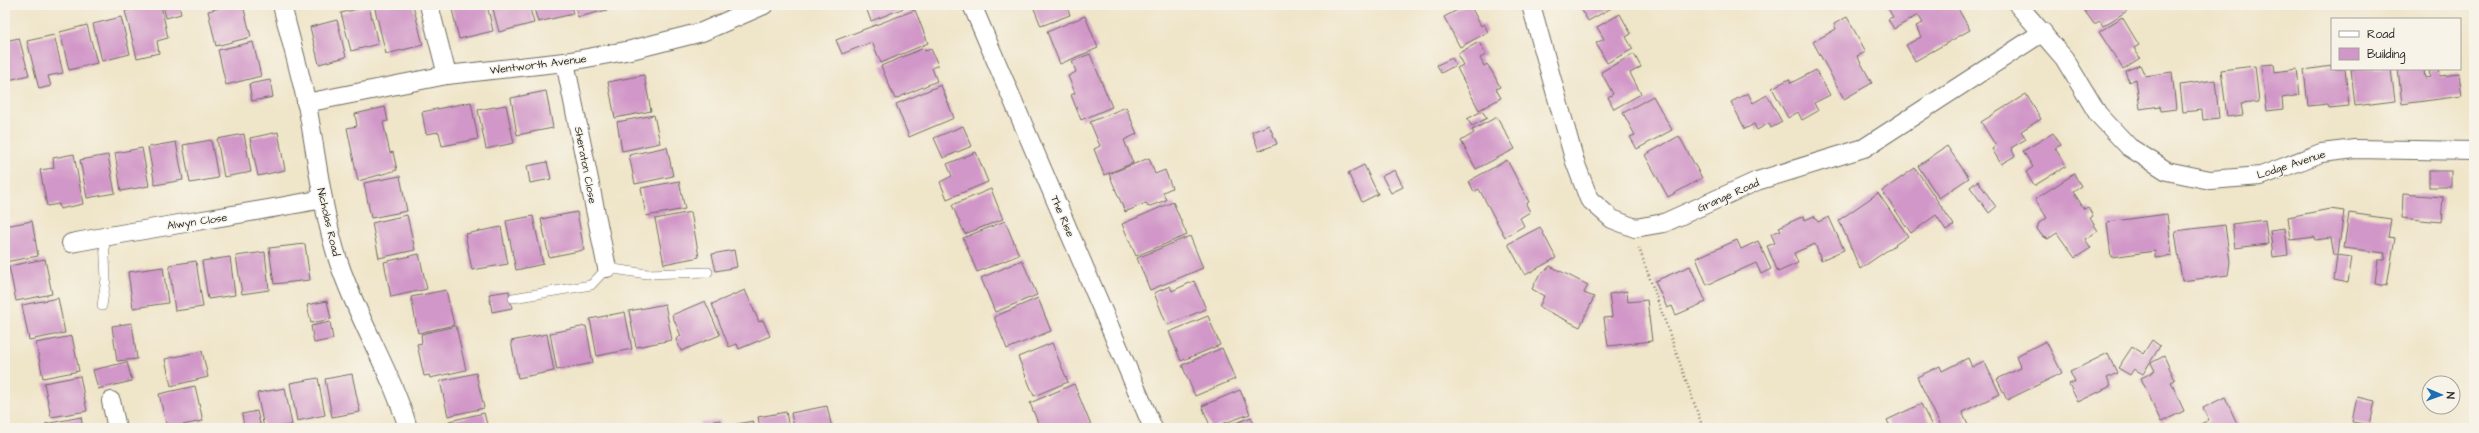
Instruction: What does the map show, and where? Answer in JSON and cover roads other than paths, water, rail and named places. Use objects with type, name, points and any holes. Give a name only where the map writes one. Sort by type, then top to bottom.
[{"type":"street","name":"Nicholas Road","points":[[282,5],[306,104],[323,198],[338,262],[355,307],[400,401],[408,428]]},
{"type":"street","points":[[429,5],[447,75]]},
{"type":"street","name":"Wentworth Avenue","points":[[306,104],[447,75],[565,62],[669,42],[702,32],[764,5]]},
{"type":"street","name":"The Rise","points":[[972,5],[1153,428]]},
{"type":"street","name":"Grange Road","points":[[1531,5],[1575,162],[1589,199],[1612,220],[1635,228],[1664,223],[1757,181],[1864,148],[2043,32]]},
{"type":"street","name":"Lodge Avenue","points":[[2018,5],[2064,58],[2098,114],[2129,147],[2166,171],[2210,180],[2261,176],[2321,153],[2355,149],[2474,151]]},
{"type":"street","name":"Sheraton Close","points":[[565,62],[607,268]]},
{"type":"street","name":"Alwyn Close","points":[[71,243],[166,225],[235,216],[323,198]]},
{"type":"street","points":[[111,401],[118,428]]},
{"type":"lane","points":[[102,306],[106,278],[104,237]]},
{"type":"lane","points":[[513,298],[591,285],[607,268],[647,274],[708,272]]}]
